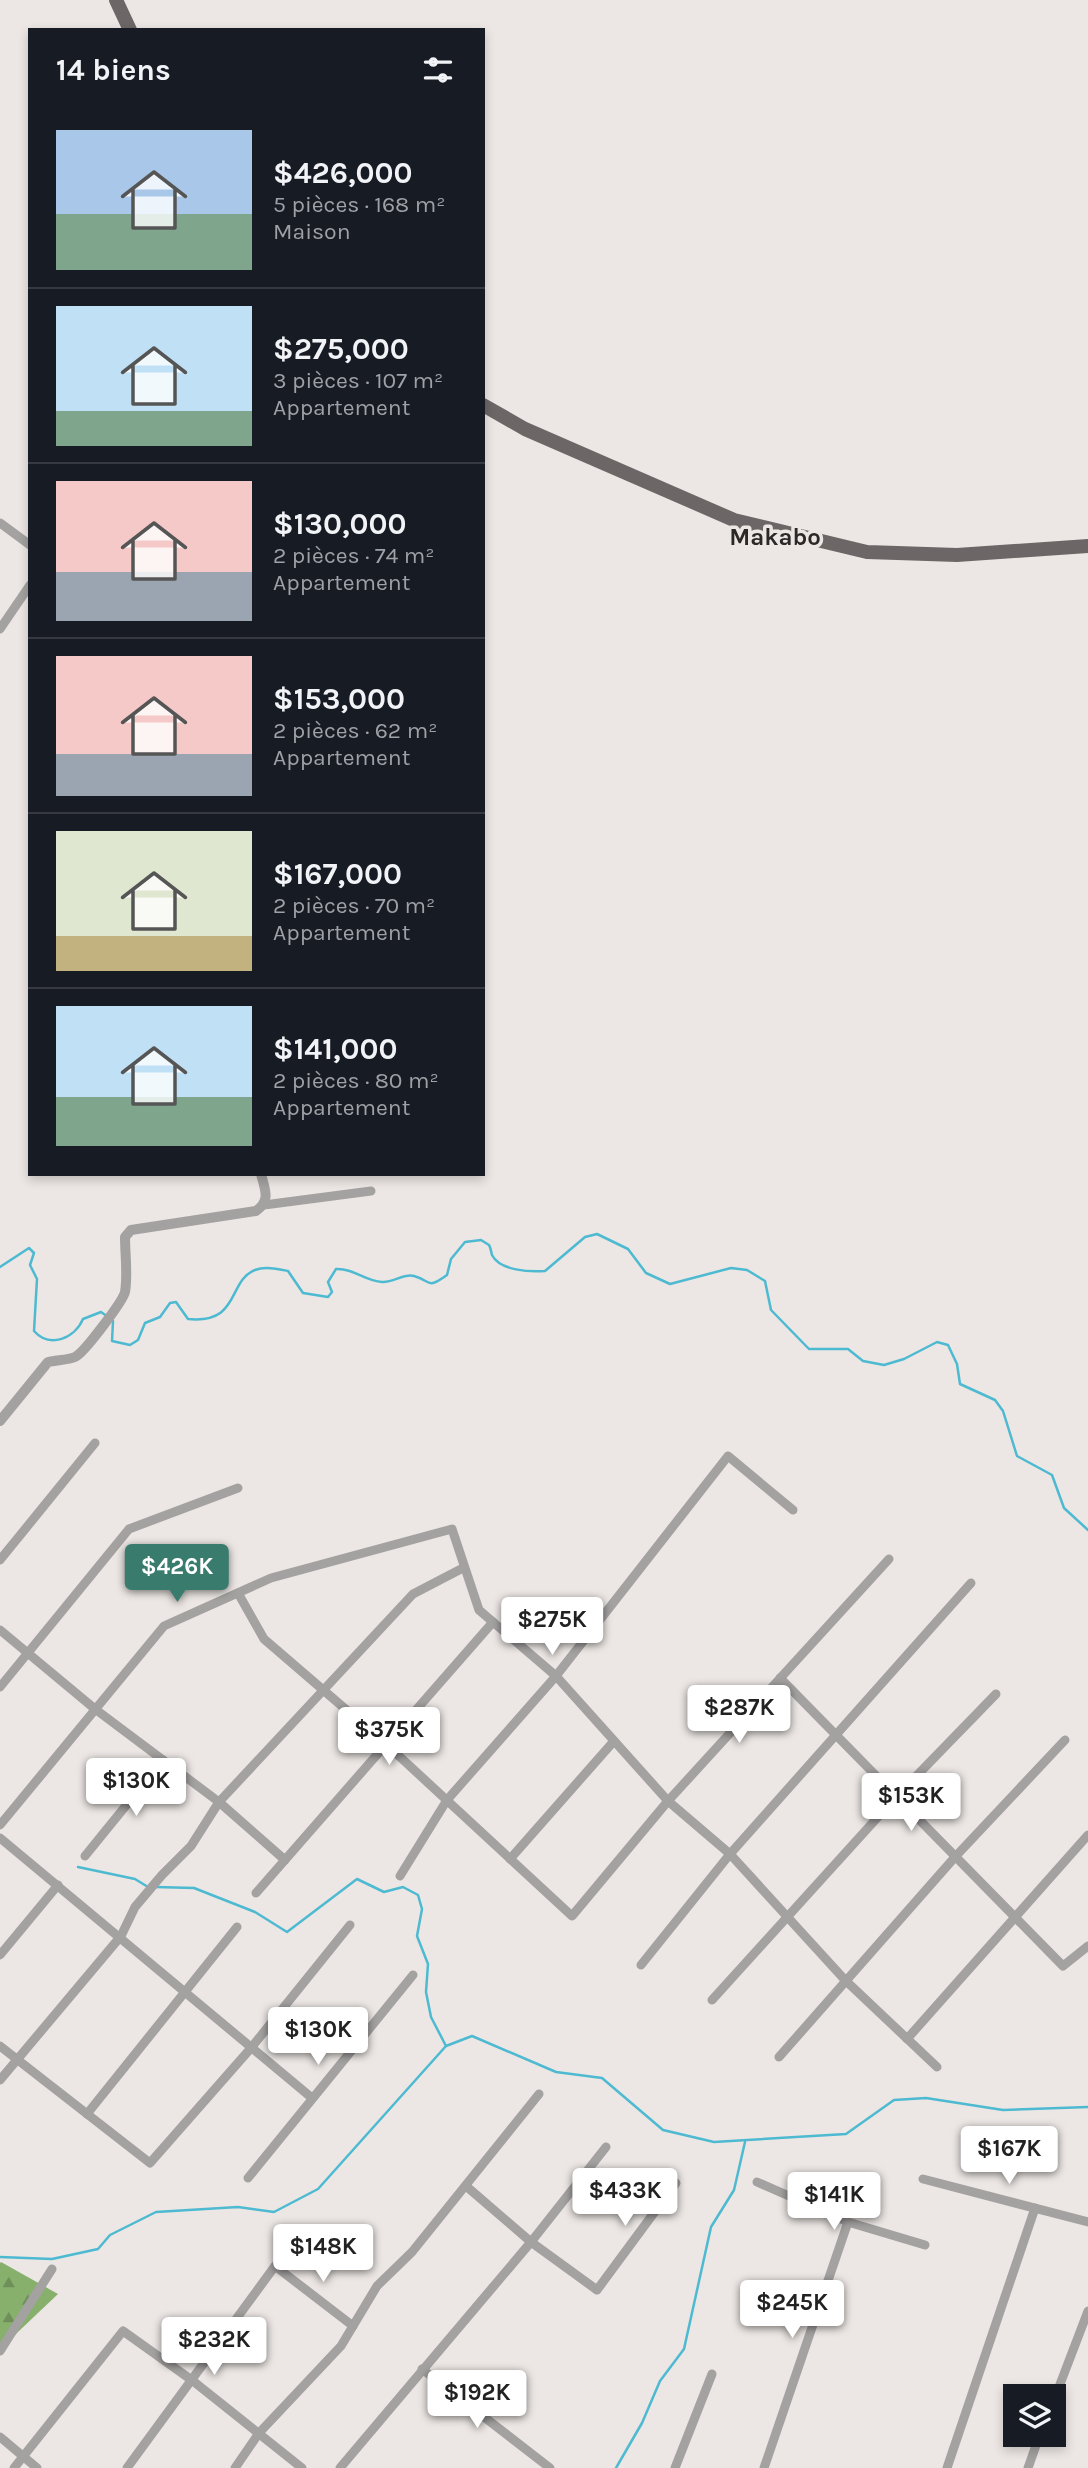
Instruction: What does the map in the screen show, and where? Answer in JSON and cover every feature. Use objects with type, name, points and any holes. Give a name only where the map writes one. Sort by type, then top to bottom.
[{"type":"main road","points":[[116,0],[129,28]]},
{"type":"main road","points":[[485,406],[525,429],[734,520],[856,549],[957,555],[1088,546]]},
{"type":"street","points":[[0,523],[28,544]]},
{"type":"street","points":[[0,629],[28,588]]},
{"type":"street","points":[[262,1176],[267,1195],[264,1205]]},
{"type":"street","points":[[0,1421],[48,1362],[76,1356],[92,1342],[125,1294],[125,1237],[131,1230],[256,1210],[264,1205],[371,1191]]},
{"type":"street","points":[[0,1560],[94,1443]]},
{"type":"street","points":[[400,1875],[447,1801],[556,1676],[728,1456],[793,1510]]},
{"type":"street","points":[[0,1687],[129,1529],[237,1488]]},
{"type":"street","points":[[0,1825],[164,1626],[271,1578],[452,1529],[479,1610],[556,1676],[668,1801],[730,1854],[790,1916],[845,1980],[937,2067]]},
{"type":"street","points":[[238,1593],[264,1639],[386,1744],[572,1916],[668,1801],[889,1559]]},
{"type":"street","points":[[0,2080],[121,1936],[135,1908],[191,1846],[219,1802],[322,1688],[412,1594],[463,1568]]},
{"type":"street","points":[[641,1965],[730,1854],[971,1583]]},
{"type":"street","points":[[256,1893],[493,1622]]},
{"type":"street","points":[[0,1630],[95,1709],[219,1802],[285,1860]]},
{"type":"street","points":[[780,1678],[835,1737],[1063,1966],[1088,1946]]},
{"type":"street","points":[[712,2000],[896,1797],[996,1693]]},
{"type":"street","points":[[779,2057],[955,1857],[1065,1740]]},
{"type":"street","points":[[510,1859],[614,1741]]},
{"type":"street","points":[[85,1856],[163,1760]]},
{"type":"street","points":[[907,2039],[1088,1835]]},
{"type":"street","points":[[0,1838],[121,1936],[312,2098]]},
{"type":"street","points":[[0,1955],[58,1885]]},
{"type":"street","points":[[0,2046],[150,2163],[251,2048],[351,1924]]},
{"type":"street","points":[[87,2114],[237,1927]]},
{"type":"street","points":[[248,2178],[413,1975]]},
{"type":"street","points":[[235,2468],[259,2432],[341,2346],[377,2286],[412,2252],[539,2094]]},
{"type":"street","points":[[340,2468],[531,2242],[606,2147]]},
{"type":"street","points":[[923,2179],[1088,2222]]},
{"type":"street","points":[[757,2182],[848,2222],[925,2245]]},
{"type":"street","points":[[466,2186],[531,2242],[597,2290],[676,2183]]},
{"type":"street","points":[[947,2468],[1035,2208]]},
{"type":"street","points":[[764,2468],[848,2222]]},
{"type":"street","points":[[127,2468],[275,2266],[353,2326]]},
{"type":"street","points":[[0,2351],[52,2269]]},
{"type":"street","points":[[1060,2384],[1088,2311]]},
{"type":"street","points":[[14,2468],[123,2331],[193,2381],[302,2468]]},
{"type":"street","points":[[422,2369],[550,2468]]},
{"type":"street","points":[[675,2468],[712,2374]]},
{"type":"street","points":[[0,2437],[37,2468]]},
{"type":"street","points":[[1028,2468],[1035,2447]]},
{"type":"green space","points":[[0,2263],[58,2294],[0,2349]]},
{"type":"waterway","points":[[113,1321],[112,1341],[130,1345],[138,1340],[145,1323],[160,1317],[170,1303],[176,1302],[188,1319],[205,1319],[217,1315],[225,1309],[246,1275],[263,1268],[288,1271],[303,1293],[328,1297],[332,1292],[328,1282],[336,1269],[348,1270],[376,1281],[386,1282],[410,1275],[432,1283],[447,1275],[451,1259],[465,1242],[481,1240],[489,1245],[496,1260],[508,1267],[524,1271],[545,1271],[585,1237],[597,1234],[628,1249],[646,1273],[670,1284],[731,1268],[747,1270],[765,1281],[771,1310],[809,1349],[848,1349],[863,1361],[884,1365],[904,1359],[937,1342],[948,1345],[957,1364],[960,1384],[995,1400],[1003,1411],[1017,1456],[1052,1475],[1064,1508],[1088,1530]]},
{"type":"waterway","points":[[0,1267],[29,1248],[34,1253],[30,1265],[37,1279],[34,1331],[40,1336],[62,1339],[74,1331],[83,1319],[101,1312],[108,1317]]},
{"type":"waterway","points":[[78,1867],[135,1879],[148,1887]]},
{"type":"waterway","points":[[155,1887],[194,1888],[255,1912],[287,1932],[357,1879],[384,1892],[403,1887],[418,1895],[422,1909],[417,1936],[428,1964],[426,1992],[431,2017],[446,2046]]},
{"type":"waterway","points":[[0,2257],[52,2259],[98,2249],[110,2235],[156,2212],[238,2207],[274,2212],[318,2189],[446,2046],[472,2036],[556,2072],[602,2078],[663,2130],[714,2142],[846,2134],[894,2100],[926,2098],[1003,2110],[1088,2107]]},
{"type":"waterway","points":[[616,2468],[642,2423],[660,2381],[684,2349],[711,2227],[734,2190],[745,2142]]},
{"type":"district","name":"Makabo","points":[[775,537]]}]
